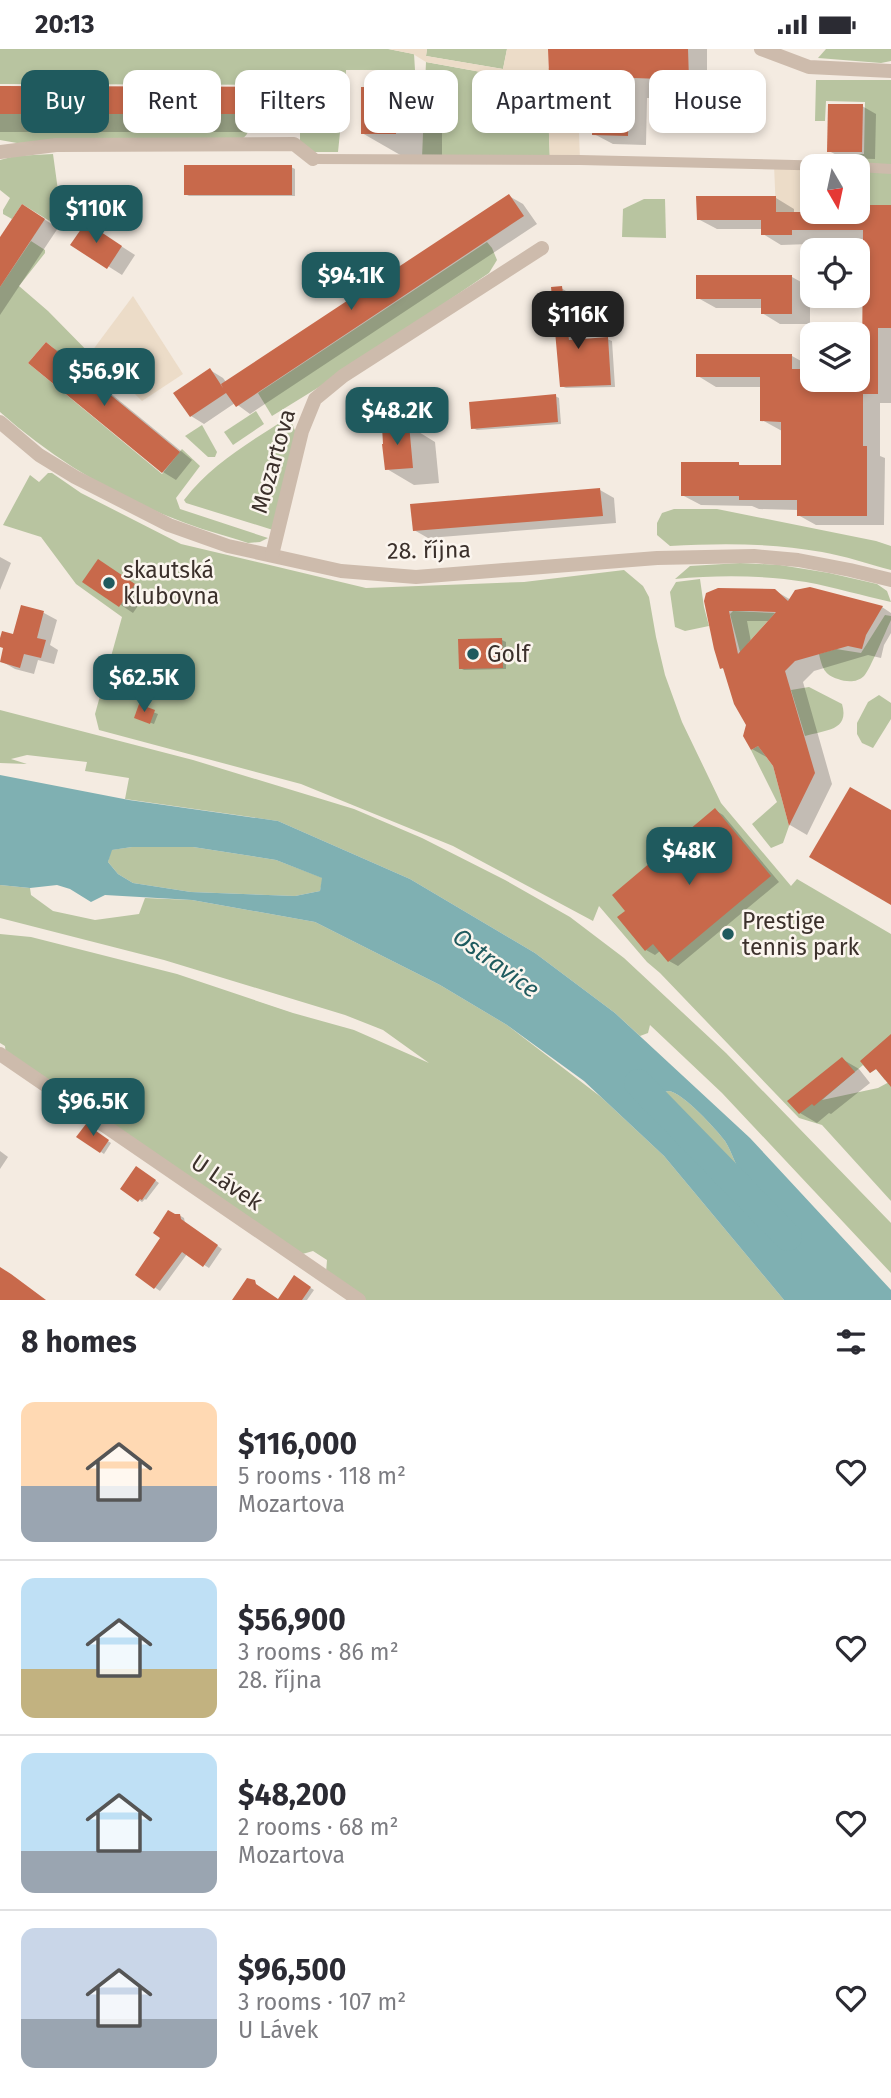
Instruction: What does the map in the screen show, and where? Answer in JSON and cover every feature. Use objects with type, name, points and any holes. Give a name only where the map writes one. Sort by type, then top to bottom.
[{"type":"street","points":[[761,49],[809,67],[891,71]]},
{"type":"street","points":[[0,152],[56,145],[294,144],[313,159],[580,160],[800,165]]},
{"type":"street","points":[[870,168],[891,169]]},
{"type":"street","name":"Mozartova","points":[[272,555],[302,431],[315,399],[342,377],[542,248]]},
{"type":"street","name":"28. října","points":[[0,422],[67,472],[169,525],[228,546],[341,571],[416,577],[657,558],[754,556],[824,565],[891,580]]},
{"type":"street","name":"U Lávek","points":[[0,1054],[359,1300]]},
{"type":"green space","points":[[0,49],[388,49],[414,54],[415,70],[235,70],[235,85],[221,85],[221,70],[123,70],[123,84],[109,84],[109,70],[21,70],[21,84],[0,84]]},
{"type":"green space","points":[[427,49],[507,49],[503,69],[426,56]]},
{"type":"green space","points":[[826,49],[891,49],[891,61],[881,63],[818,58]]},
{"type":"green space","points":[[426,62],[472,70],[472,133],[549,133],[550,161],[422,158],[423,133],[458,133],[458,70],[426,70]]},
{"type":"green space","points":[[816,80],[891,80],[891,205],[870,212],[870,154],[864,154],[865,102],[826,101],[825,121],[815,121]]},
{"type":"green space","points":[[0,114],[21,114],[21,133],[109,133],[109,114],[123,114],[123,133],[221,133],[221,114],[235,114],[235,133],[247,133],[241,139],[17,143],[0,140]]},
{"type":"green space","points":[[300,133],[340,133],[338,152],[314,152],[300,144]]},
{"type":"green space","points":[[53,154],[63,227],[22,204],[12,219],[3,214],[10,198],[0,190],[0,160],[15,156]]},
{"type":"green space","points":[[644,199],[665,199],[666,238],[622,237],[623,209]]},
{"type":"green space","points":[[31,241],[45,250],[45,253],[19,286],[48,311],[104,371],[94,381],[46,342],[28,363],[162,474],[182,449],[200,466],[176,498],[180,509],[268,538],[248,543],[184,523],[151,509],[105,486],[61,459],[0,412],[0,287]]},
{"type":"green space","points":[[487,242],[497,260],[489,273],[337,376],[272,416],[258,393]]},
{"type":"green space","points":[[256,411],[264,424],[233,445],[224,432]]},
{"type":"green space","points":[[286,420],[292,423],[296,433],[273,530],[186,503],[184,500],[194,488],[217,466]]},
{"type":"green space","points":[[202,425],[217,452],[215,457],[208,457],[185,436]]},
{"type":"green space","points":[[48,473],[81,493],[181,544],[366,588],[524,582],[624,570],[643,586],[649,597],[665,675],[682,722],[721,803],[791,886],[797,879],[891,934],[891,1076],[885,1080],[876,1069],[870,1073],[863,1065],[822,1100],[878,1088],[891,1081],[891,1201],[822,1125],[799,1118],[647,962],[599,906],[593,921],[453,846],[301,784],[99,730],[95,714],[122,617],[76,584],[41,537],[3,525],[30,475],[39,482]]},
{"type":"green space","points":[[674,509],[717,509],[876,541],[891,546],[891,570],[803,549],[727,544],[670,546],[657,535],[657,523],[662,513]]},
{"type":"green space","points":[[740,563],[780,565],[877,584],[887,591],[891,602],[817,584],[773,578],[740,576],[675,579],[690,566]]},
{"type":"green space","points":[[700,579],[709,626],[685,631],[675,627],[670,592],[676,582]]},
{"type":"green space","points":[[733,611],[775,613],[748,643],[743,663],[730,614]]},
{"type":"green space","points":[[885,615],[891,616],[891,620],[864,676],[848,681],[827,673],[819,654],[836,649],[861,653]]},
{"type":"green space","points":[[809,687],[842,704],[844,713],[842,720],[834,728],[805,736],[791,690]]},
{"type":"green space","points":[[879,695],[891,703],[891,719],[873,748],[862,743],[857,734],[857,723],[868,702]]},
{"type":"green space","points":[[0,710],[193,760],[354,809],[422,838],[570,917],[624,958],[726,1053],[891,1223],[891,1273],[722,1093],[650,1025],[648,1033],[640,1036],[615,1013],[535,953],[410,879],[278,821],[125,799],[129,778],[85,771],[87,762],[27,755],[11,759],[27,764],[0,763]]},
{"type":"green space","points":[[758,746],[773,766],[789,826],[783,843],[771,848],[752,824],[777,802],[751,750]]},
{"type":"green space","points":[[132,847],[193,847],[276,860],[323,878],[320,891],[295,896],[191,892],[133,883],[118,874],[108,862],[111,850]]},
{"type":"green space","points":[[0,885],[30,888],[31,895],[53,911],[95,920],[139,914],[145,898],[192,900],[315,922],[440,985],[507,1025],[601,1097],[664,1156],[784,1300],[364,1300],[326,1273],[327,1260],[313,1251],[299,1255],[6,1055],[5,1046],[0,1043],[0,934],[31,937],[177,974],[293,1013],[354,1030],[429,1063],[383,1030],[345,1015],[164,960],[0,918]]},
{"type":"green space","points":[[669,1091],[690,1105],[721,1135],[742,1175],[763,1197],[764,1209],[757,1210],[746,1199],[719,1152],[672,1124],[661,1097],[664,1092]]},
{"type":"shaded area","points":[[389,49],[427,49],[426,56],[503,69],[507,49],[548,49],[548,68],[571,70],[472,70],[426,62],[413,54]]},
{"type":"shaded area","points":[[549,133],[579,133],[580,160],[550,161]]},
{"type":"shaded area","points":[[774,165],[800,166],[800,212],[776,212]]},
{"type":"shaded area","points":[[133,296],[183,374],[142,401],[92,351]]},
{"type":"water","points":[[0,775],[129,800],[278,821],[410,879],[535,953],[615,1013],[750,1138],[891,1290],[891,1300],[784,1300],[664,1156],[584,1081],[507,1025],[440,985],[315,922],[192,900],[105,895],[91,902],[70,889],[57,885],[30,888],[0,885]],"holes":[[[132,847],[193,847],[276,860],[322,878],[320,891],[295,896],[191,892],[133,883],[118,874],[108,862],[112,850]],[[669,1091],[690,1105],[721,1135],[742,1175],[761,1193],[764,1209],[757,1210],[746,1199],[719,1152],[672,1124],[661,1097],[664,1092]]]},
{"type":"building","points":[[548,49],[688,49],[689,70],[649,70],[649,79],[635,78],[635,70],[549,70]]},
{"type":"building","points":[[0,86],[21,86],[21,114],[0,114]]},
{"type":"building","points":[[109,86],[123,86],[123,114],[109,114]]},
{"type":"building","points":[[221,87],[235,87],[235,114],[221,114]]},
{"type":"building","points":[[361,87],[364,87],[364,133],[396,134],[361,134]]},
{"type":"building","points":[[828,104],[863,104],[862,152],[827,152]]},
{"type":"building","points":[[592,133],[628,133],[628,136]]},
{"type":"building","points":[[184,165],[292,165],[292,195],[184,195]]},
{"type":"building","points":[[509,194],[524,216],[236,407],[226,393],[190,417],[173,393],[210,368],[223,388],[221,384]]},
{"type":"building","points":[[696,196],[776,196],[776,212],[800,212],[800,224],[870,224],[870,205],[891,205],[891,328],[878,328],[878,394],[863,394],[863,446],[867,446],[867,516],[797,516],[797,500],[681,496],[681,462],[781,465],[781,422],[760,421],[760,377],[696,377],[696,354],[792,354],[792,369],[800,369],[800,392],[870,392],[870,322],[862,322],[862,308],[870,308],[870,238],[863,238],[863,230],[792,230],[792,235],[761,235],[761,220],[697,220]]},
{"type":"building","points":[[22,204],[45,219],[0,287],[0,237]]},
{"type":"building","points":[[86,222],[122,246],[107,269],[70,245]]},
{"type":"building","points":[[696,275],[792,275],[792,314],[761,314],[761,299],[696,299]]},
{"type":"building","points":[[562,286],[569,340],[608,337],[611,385],[560,387],[554,320],[551,321],[548,299],[552,298],[551,287]]},
{"type":"building","points":[[46,342],[180,452],[162,473],[28,363]]},
{"type":"building","points":[[556,394],[558,422],[471,429],[469,402]]},
{"type":"building","points":[[409,424],[413,468],[385,470],[382,427]]},
{"type":"building","points":[[600,488],[603,516],[413,531],[410,504]]},
{"type":"building","name":"skautská klubovna","points":[[98,559],[135,584],[119,607],[82,582]]},
{"type":"building","points":[[810,587],[883,606],[866,635],[862,649],[848,646],[795,661],[785,671],[815,773],[789,826],[773,766],[758,746],[751,750],[743,736],[746,725],[734,704],[723,668],[720,669],[704,601],[706,593],[718,588],[775,589],[788,601],[795,590]],"holes":[[[729,611],[776,612],[738,654]]]},
{"type":"building","points":[[21,605],[44,611],[37,638],[46,640],[41,658],[24,654],[20,668],[0,662],[3,648],[0,647],[0,638],[2,631],[13,634]]},
{"type":"building","points":[[502,638],[503,668],[459,669],[458,639]]},
{"type":"building","points":[[139,704],[155,710],[150,724],[134,718]]},
{"type":"building","points":[[850,787],[891,810],[891,905],[809,857]]},
{"type":"building","points":[[715,808],[771,876],[668,962],[653,944],[645,951],[617,917],[625,911],[612,895]]},
{"type":"building","points":[[891,1034],[891,1087],[876,1069],[870,1073],[860,1061]]},
{"type":"building","points":[[842,1057],[855,1072],[814,1106],[812,1104],[799,1114],[787,1101]]},
{"type":"building","points":[[86,1124],[109,1140],[100,1153],[76,1137]]},
{"type":"building","points":[[136,1166],[156,1180],[138,1202],[120,1189]]},
{"type":"building","points":[[168,1210],[180,1214],[181,1219],[218,1245],[203,1267],[182,1252],[154,1289],[135,1275],[160,1238],[153,1233]]},
{"type":"building","points":[[0,1267],[11,1274],[46,1300],[0,1300]]},
{"type":"building","points":[[294,1275],[311,1287],[302,1300],[232,1300],[247,1278],[255,1280],[256,1284],[278,1299]]},
{"type":"waterway","name":"Ostravice","points":[[638,1083],[788,1237]]},
{"type":"place","name":"skautská klubovna","points":[[109,583]]},
{"type":"place","name":"Golf","points":[[473,654]]},
{"type":"place","name":"Prestige tennis park","points":[[728,934]]}]
